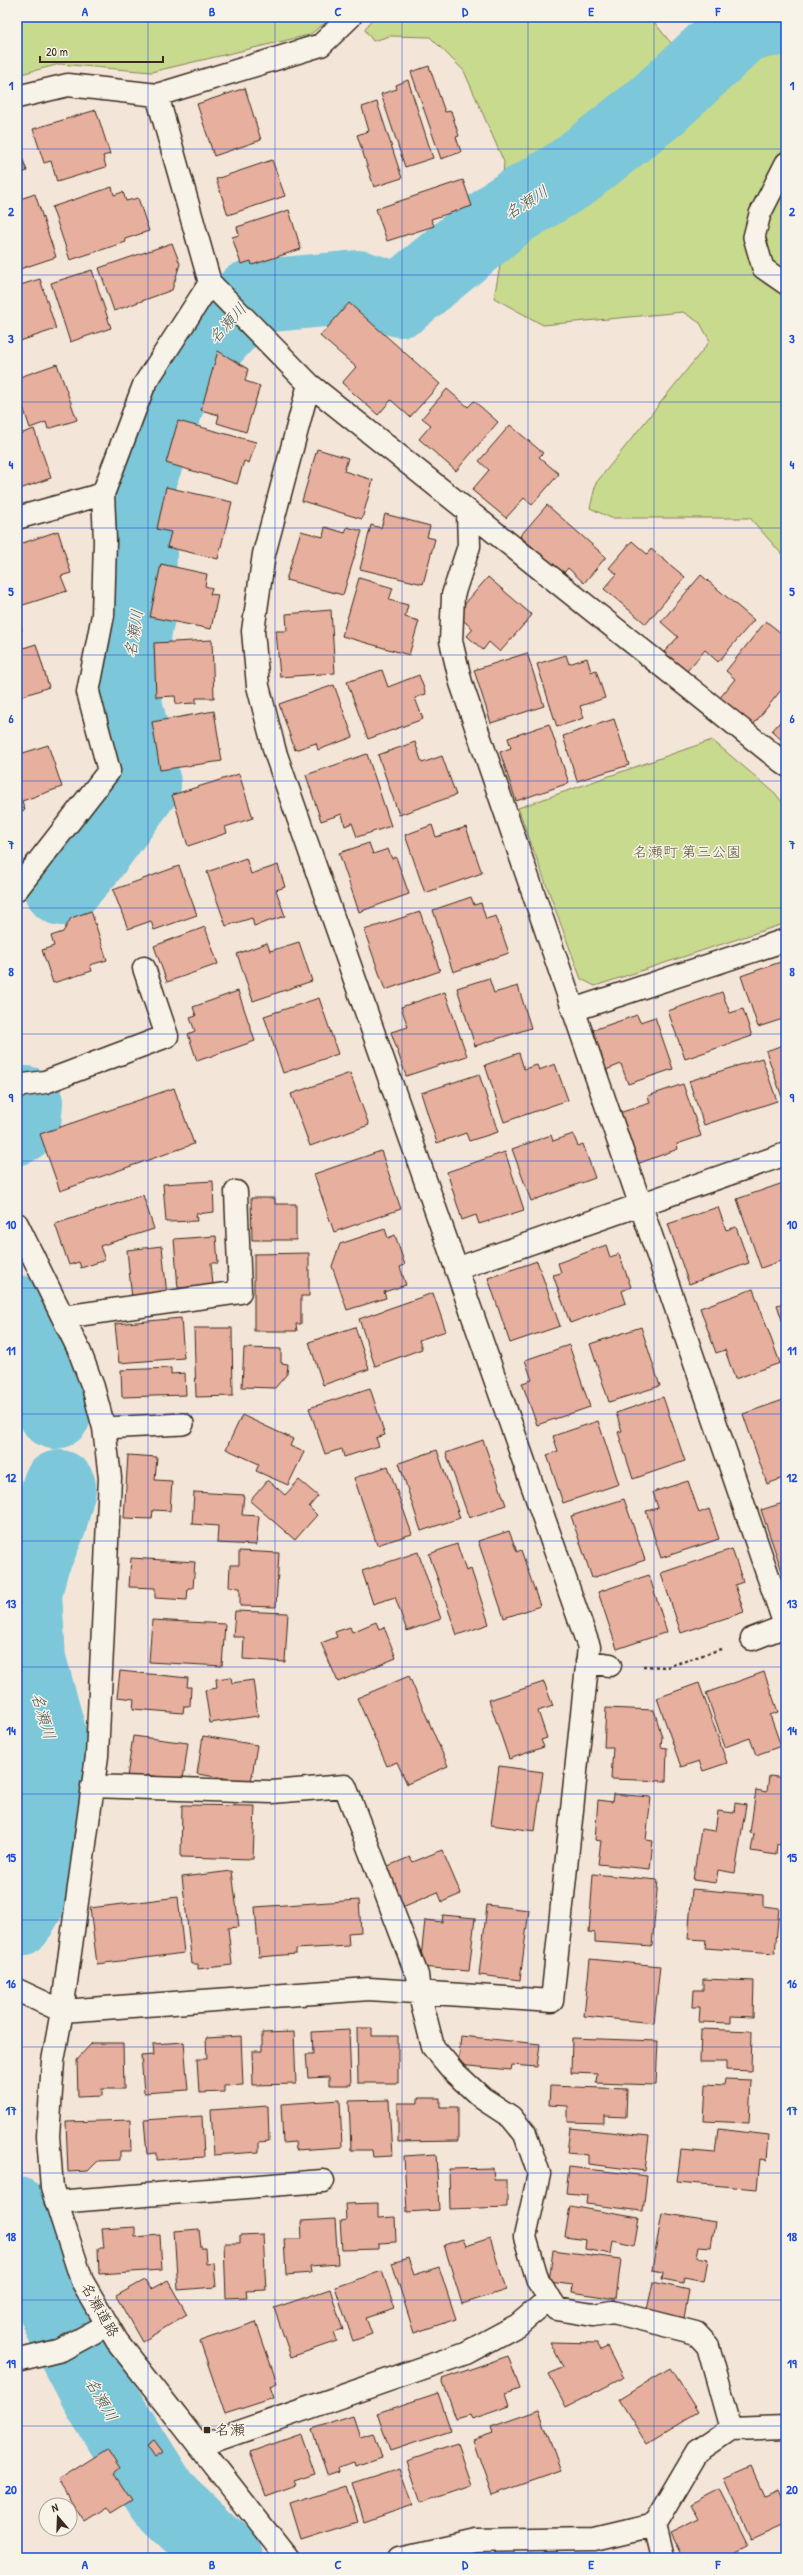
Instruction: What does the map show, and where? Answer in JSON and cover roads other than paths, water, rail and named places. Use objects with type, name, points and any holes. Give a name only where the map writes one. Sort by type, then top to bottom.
[{"type":"street","points":[[17,97],[68,85],[157,95],[321,45],[350,17]]},
{"type":"street","points":[[157,95],[210,283],[309,384],[786,765]]},
{"type":"street","points":[[17,890],[109,771],[88,692],[103,616],[105,540],[103,494],[144,385],[210,283]]},
{"type":"street","points":[[17,1990],[62,2011],[369,1989],[552,2001],[589,1647],[275,752],[258,686],[253,631],[264,554],[309,384]]},
{"type":"street","points":[[17,518],[103,494]]},
{"type":"street","points":[[468,512],[469,546],[452,594],[451,641],[461,683],[786,1627],[752,1639]]},
{"type":"street","points":[[17,870],[38,863]]},
{"type":"street","points":[[573,1010],[786,940]]},
{"type":"street","points":[[17,1086],[45,1082],[167,1036],[144,968]]},
{"type":"street","points":[[456,1269],[786,1154]]},
{"type":"street","points":[[63,1317],[240,1292],[236,1192]]},
{"type":"street","name":"名瀬道路","points":[[17,1224],[63,1317],[94,1387],[104,1428],[110,1478],[96,1756],[62,2011],[53,2061],[48,2136],[52,2188],[82,2281],[117,2341],[287,2558]]},
{"type":"street","points":[[587,1662],[610,1665]]},
{"type":"street","points":[[92,1786],[272,1792],[345,1786],[417,1975],[419,1992],[433,2047],[454,2072],[482,2098],[511,2117],[525,2134],[539,2174],[525,2237],[538,2281],[557,2309],[593,2315],[612,2312],[696,2333],[708,2346],[731,2429]]},
{"type":"street","points":[[56,2202],[323,2181]]},
{"type":"street","points":[[199,2446],[466,2352],[518,2325],[550,2298]]},
{"type":"street","points":[[17,2361],[61,2350],[85,2339],[107,2325]]},
{"type":"street","points":[[662,2558],[654,2525],[697,2452],[731,2429],[786,2427]]},
{"type":"street","points":[[400,2558],[475,2541],[595,2539],[654,2525]]},
{"type":"lane","points":[[786,163],[760,214],[754,237],[763,268],[786,284]]},
{"type":"lane","points":[[104,1428],[183,1424]]},
{"type":"waterway","name":"名瀬川","points":[[62,889],[89,858],[144,784],[122,690],[138,616],[140,552],[135,491],[170,396],[204,348],[250,297],[358,287],[400,300],[510,210],[569,175],[657,106],[745,24],[786,18]]},
{"type":"waterway","name":"名瀬川","points":[[17,1128],[24,1123],[26,1103]]},
{"type":"waterway","name":"名瀬川","points":[[17,1312],[38,1360],[55,1412]]},
{"type":"waterway","name":"名瀬川","points":[[17,1920],[38,1884],[51,1834],[57,1786],[53,1747],[29,1660],[25,1594],[32,1564],[50,1523],[59,1487]]},
{"type":"waterway","name":"名瀬川","points":[[17,2214],[64,2329],[100,2398],[163,2498],[226,2558]]},
{"type":"place","name":"名瀬","points":[[207,2430]]},
{"type":"park label","name":"名瀬町 第三公園","points":[[687,852]]}]
